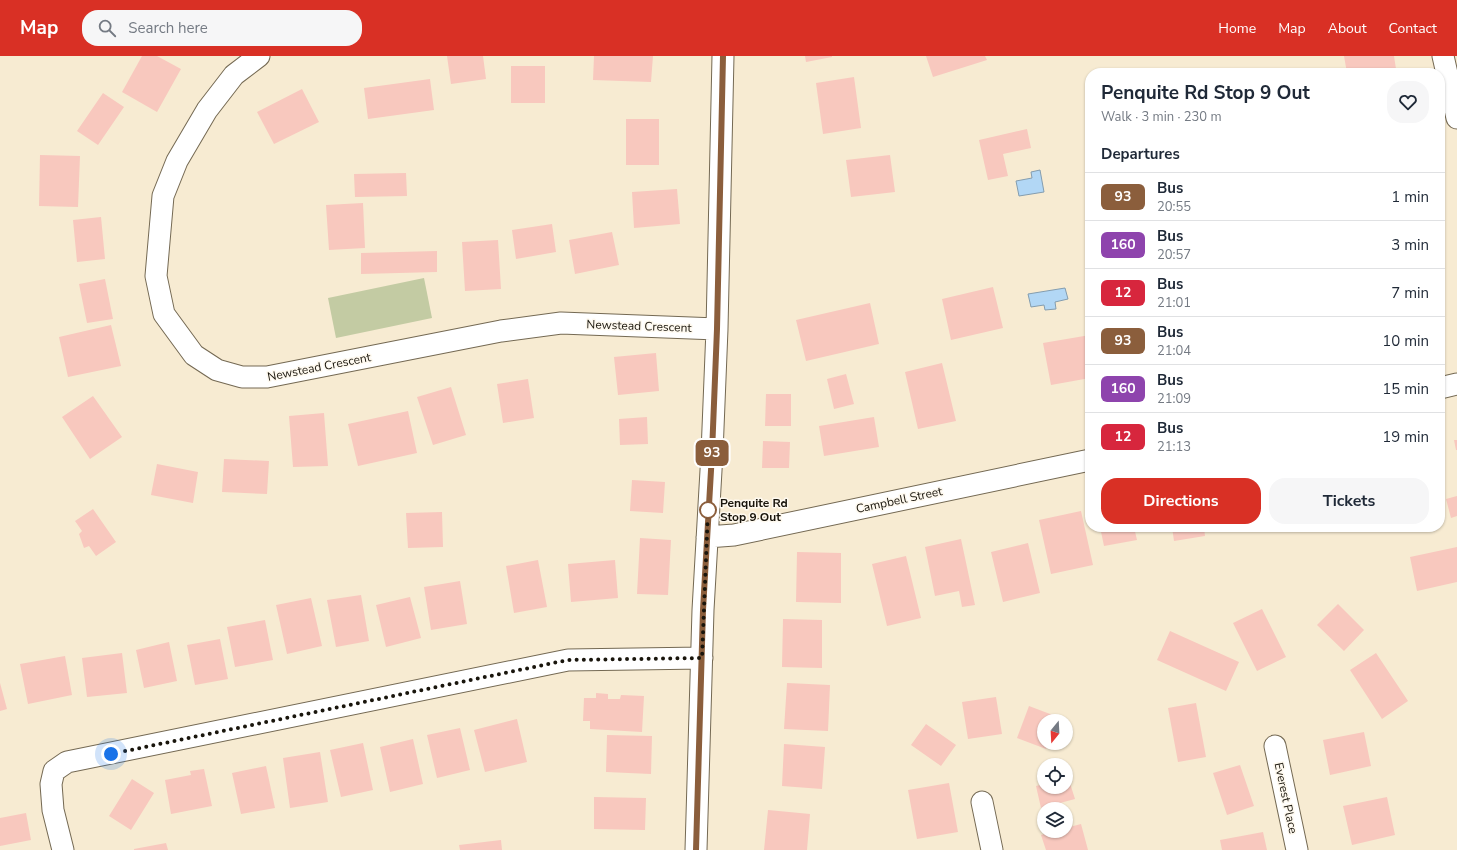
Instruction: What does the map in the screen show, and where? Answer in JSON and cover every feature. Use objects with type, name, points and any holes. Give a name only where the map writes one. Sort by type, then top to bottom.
[{"type":"street","name":"Newstead Crescent","points":[[259,56],[234,75],[207,110],[177,161],[163,196],[156,276],[164,314],[194,355],[217,370],[242,377],[267,377],[502,331],[560,323],[717,329]]},
{"type":"street","points":[[696,850],[702,658],[717,329],[723,56]]},
{"type":"street","points":[[1443,56],[1457,118]]},
{"type":"street","points":[[1445,387],[1457,384]]},
{"type":"street","name":"Campbell Street","points":[[707,537],[734,535],[1085,461]]},
{"type":"street","points":[[63,850],[53,810],[51,784],[54,771],[67,762],[568,660],[702,658]]},
{"type":"street","name":"Everest Place","points":[[1275,746],[1297,850]]},
{"type":"street","points":[[982,802],[992,850]]},
{"type":"green space","points":[[424,278],[432,318],[336,338],[328,298]]},
{"type":"water","points":[[1040,170],[1044,192],[1019,196],[1016,181],[1032,178],[1031,172]]},
{"type":"water","points":[[1065,288],[1068,299],[1055,302],[1056,309],[1045,310],[1044,305],[1031,307],[1028,294]]},
{"type":"building","points":[[142,56],[157,56],[181,69],[157,112],[122,92]]},
{"type":"building","points":[[447,56],[483,56],[486,79],[451,84]]},
{"type":"building","points":[[594,56],[653,56],[651,82],[593,80]]},
{"type":"building","points":[[805,56],[832,56],[832,57],[806,62]]},
{"type":"building","points":[[926,56],[985,56],[987,60],[933,77]]},
{"type":"building","points":[[1344,56],[1394,56],[1396,68],[1346,68]]},
{"type":"building","points":[[511,66],[545,66],[545,103],[511,103]]},
{"type":"building","points":[[854,77],[861,128],[823,134],[816,83]]},
{"type":"building","points":[[430,79],[434,110],[368,119],[364,88]]},
{"type":"building","points":[[302,89],[319,122],[274,144],[257,112]]},
{"type":"building","points":[[103,93],[124,107],[98,145],[77,131]]},
{"type":"building","points":[[626,119],[659,119],[659,165],[626,165]]},
{"type":"building","points":[[1027,129],[1031,148],[1003,154],[1008,176],[988,180],[979,140]]},
{"type":"building","points":[[40,155],[80,156],[78,207],[39,206]]},
{"type":"building","points":[[890,155],[895,192],[851,197],[846,160]]},
{"type":"building","points":[[406,173],[407,196],[355,197],[354,174]]},
{"type":"building","points":[[677,189],[680,224],[634,228],[632,192]]},
{"type":"building","points":[[363,203],[365,248],[329,250],[326,205]]},
{"type":"building","points":[[101,217],[105,259],[77,262],[73,220]]},
{"type":"building","points":[[552,224],[556,252],[516,259],[512,230]]},
{"type":"building","points":[[612,232],[619,265],[575,274],[569,240]]},
{"type":"building","points":[[498,240],[501,289],[465,291],[462,242]]},
{"type":"building","points":[[437,251],[437,272],[361,274],[361,253]]},
{"type":"building","points":[[105,279],[113,319],[87,323],[79,284]]},
{"type":"building","points":[[993,287],[1003,328],[951,340],[942,299]]},
{"type":"building","points":[[870,303],[879,344],[806,361],[796,320]]},
{"type":"building","points":[[111,325],[121,366],[68,377],[59,337]]},
{"type":"building","points":[[1085,336],[1085,379],[1051,385],[1043,343]]},
{"type":"building","points":[[656,353],[659,391],[618,395],[614,357]]},
{"type":"building","points":[[942,363],[956,421],[918,429],[905,372]]},
{"type":"building","points":[[846,374],[854,404],[834,409],[827,379]]},
{"type":"building","points":[[528,379],[534,418],[503,423],[497,384]]},
{"type":"building","points":[[451,387],[466,435],[433,445],[417,397]]},
{"type":"building","points":[[766,394],[791,394],[791,426],[765,426]]},
{"type":"building","points":[[93,396],[122,437],[90,459],[62,417]]},
{"type":"building","points":[[408,411],[417,453],[358,466],[348,424]]},
{"type":"building","points":[[324,413],[328,466],[293,467],[289,416]]},
{"type":"building","points":[[647,417],[648,444],[620,445],[619,419]]},
{"type":"building","points":[[874,417],[879,447],[824,456],[819,426]]},
{"type":"building","points":[[1454,440],[1457,440],[1457,450],[1456,450]]},
{"type":"building","points":[[763,441],[790,442],[789,468],[762,468]]},
{"type":"building","points":[[224,459],[269,461],[267,494],[222,492]]},
{"type":"building","points":[[157,464],[198,472],[193,503],[151,495]]},
{"type":"building","points":[[632,480],[665,482],[663,513],[630,511]]},
{"type":"building","points":[[1457,496],[1457,516],[1451,518],[1446,499]]},
{"type":"building","points":[[93,509],[116,542],[96,556],[89,546],[84,548],[79,534],[82,531],[75,521]]},
{"type":"building","points":[[1081,511],[1093,565],[1051,574],[1039,520]]},
{"type":"building","points":[[442,512],[443,547],[408,548],[406,513]]},
{"type":"building","points":[[1101,532],[1135,532],[1137,540],[1104,546]]},
{"type":"building","points":[[1173,532],[1205,532],[1205,536],[1174,541]]},
{"type":"building","points":[[640,538],[671,540],[668,595],[637,594]]},
{"type":"building","points":[[961,539],[975,605],[962,607],[959,591],[935,596],[925,547]]},
{"type":"building","points":[[1028,543],[1040,593],[1003,602],[991,552]]},
{"type":"building","points":[[1457,547],[1457,582],[1417,591],[1410,557]]},
{"type":"building","points":[[797,552],[841,553],[841,603],[796,602]]},
{"type":"building","points":[[906,556],[921,618],[887,626],[872,564]]},
{"type":"building","points":[[538,560],[547,607],[514,613],[506,566]]},
{"type":"building","points":[[615,560],[618,598],[571,602],[568,564]]},
{"type":"building","points":[[460,581],[467,624],[431,630],[424,587]]},
{"type":"building","points":[[361,595],[369,641],[336,647],[327,600]]},
{"type":"building","points":[[410,597],[421,638],[386,647],[376,605]]},
{"type":"building","points":[[311,598],[322,646],[287,654],[276,605]]},
{"type":"building","points":[[1338,604],[1364,630],[1344,651],[1317,625]]},
{"type":"building","points":[[1262,609],[1286,657],[1257,671],[1233,623]]},
{"type":"building","points":[[783,619],[822,620],[822,668],[782,667]]},
{"type":"building","points":[[265,620],[273,660],[235,667],[227,627]]},
{"type":"building","points":[[1170,631],[1239,662],[1226,691],[1157,660]]},
{"type":"building","points":[[220,639],[228,679],[195,685],[187,645]]},
{"type":"building","points":[[169,642],[177,681],[144,688],[136,650]]},
{"type":"building","points":[[122,653],[127,693],[87,697],[82,658]]},
{"type":"building","points":[[1376,653],[1408,701],[1382,719],[1350,670]]},
{"type":"building","points":[[65,656],[72,695],[28,704],[20,664]]},
{"type":"building","points":[[0,683],[7,709],[0,711]]},
{"type":"building","points":[[787,683],[830,685],[828,731],[784,729]]},
{"type":"building","points":[[596,693],[608,694],[608,699],[620,699],[621,695],[644,696],[642,732],[590,729],[590,721],[583,721],[584,698],[596,698]]},
{"type":"building","points":[[996,697],[1002,734],[968,739],[962,702]]},
{"type":"building","points":[[1196,703],[1206,757],[1178,762],[1168,708]]},
{"type":"building","points":[[1029,706],[1050,714],[1037,714],[1037,746],[1017,738]]},
{"type":"building","points":[[517,719],[527,762],[485,772],[474,730]]},
{"type":"building","points":[[926,724],[956,745],[941,766],[911,745]]},
{"type":"building","points":[[460,728],[470,770],[437,778],[427,735]]},
{"type":"building","points":[[1364,732],[1371,766],[1330,775],[1323,740]]},
{"type":"building","points":[[607,735],[652,736],[651,774],[606,772]]},
{"type":"building","points":[[413,739],[423,784],[390,792],[380,747]]},
{"type":"building","points":[[363,743],[373,790],[341,797],[330,750]]},
{"type":"building","points":[[784,744],[825,747],[822,789],[782,786]]},
{"type":"building","points":[[320,752],[328,802],[290,808],[283,758]]},
{"type":"building","points":[[1240,765],[1254,806],[1227,815],[1213,773]]},
{"type":"building","points":[[266,766],[275,808],[241,814],[232,773]]},
{"type":"building","points":[[204,769],[212,806],[171,814],[165,780],[191,775],[190,771]]},
{"type":"building","points":[[132,779],[154,793],[131,830],[109,816]]},
{"type":"building","points":[[949,783],[958,832],[917,839],[908,790]]},
{"type":"building","points":[[1073,793],[1075,799],[1064,802],[1040,802],[1038,794],[1073,794]]},
{"type":"building","points":[[594,797],[646,798],[645,830],[594,829]]},
{"type":"building","points":[[1387,797],[1395,835],[1352,845],[1343,806]]},
{"type":"building","points":[[768,810],[810,814],[807,850],[764,850]]},
{"type":"building","points":[[26,813],[31,840],[0,846],[0,818]]},
{"type":"building","points":[[1081,824],[1088,850],[1046,850],[1042,838],[1073,838],[1073,826]]},
{"type":"building","points":[[1263,832],[1267,850],[1222,850],[1220,840]]},
{"type":"building","points":[[501,840],[502,850],[460,850],[459,845]]},
{"type":"building","points":[[166,843],[168,850],[134,850],[134,849]]},
{"type":"bus line","name":"93","points":[[696,850],[703,610],[717,329],[723,56]]},
{"type":"place","name":"Penquite Rd Stop 9 Out","points":[[708,510]]},
{"type":"route","points":[[111,754],[568,660],[680,657],[702,658],[708,510]]}]
